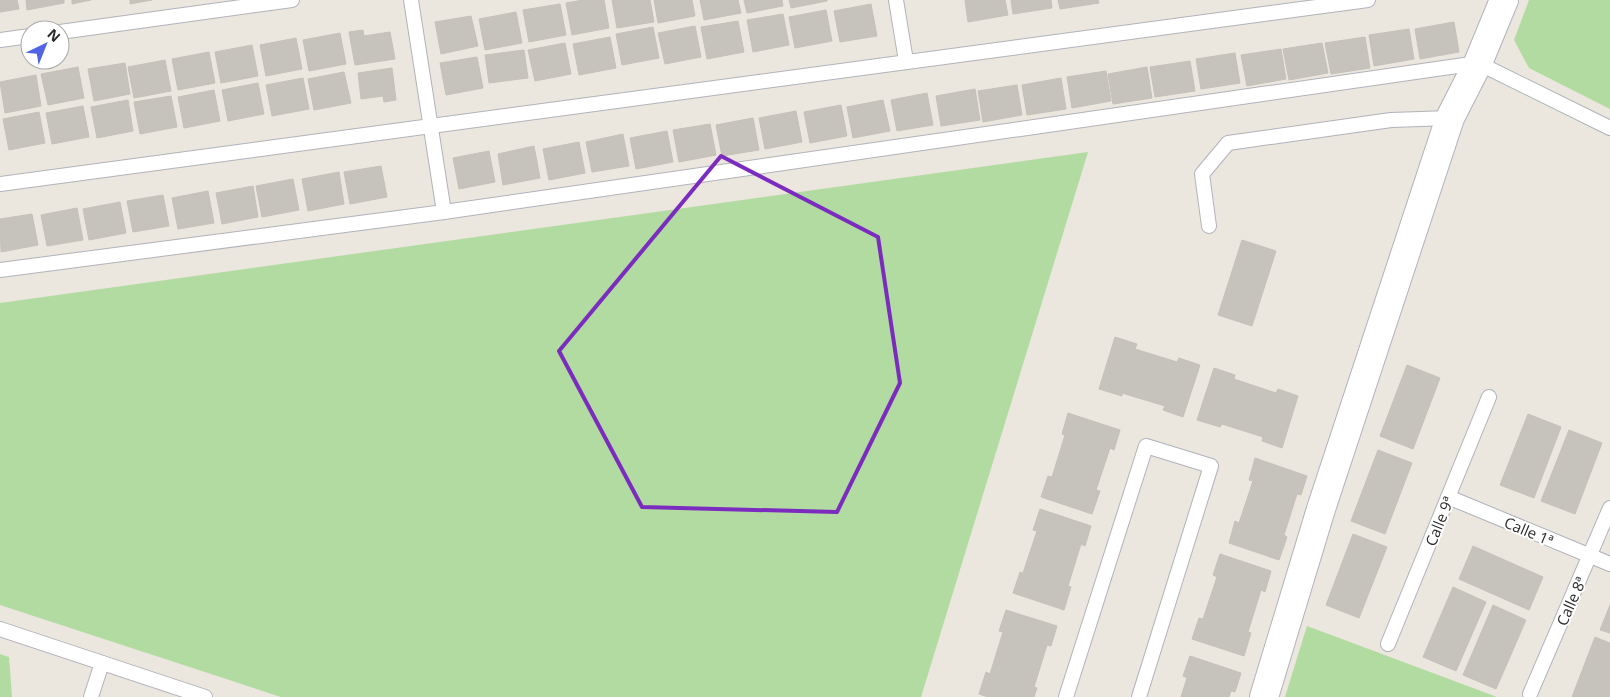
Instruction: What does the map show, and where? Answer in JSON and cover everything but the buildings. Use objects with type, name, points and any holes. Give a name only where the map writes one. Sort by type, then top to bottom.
[{"type":"street","points":[[1264,697],[1321,509],[1450,118],[1478,64],[1504,0]]},
{"type":"lane","points":[[70,30],[200,6],[292,0]]},
{"type":"lane","points":[[411,0],[444,212]]},
{"type":"lane","points":[[896,0],[906,61]]},
{"type":"lane","points":[[0,184],[1368,0]]},
{"type":"lane","points":[[0,40],[20,37]]},
{"type":"lane","points":[[0,270],[444,212],[1478,64],[1610,128]]},
{"type":"lane","points":[[1209,226],[1202,174],[1228,143],[1390,120],[1450,118]]},
{"type":"lane","name":"Calle 9ª","points":[[1388,644],[1489,397]]},
{"type":"lane","points":[[1066,697],[1146,446],[1212,466],[1138,697]]},
{"type":"lane","name":"Calle 1ª","points":[[1448,497],[1610,564]]},
{"type":"lane","name":"Calle 8ª","points":[[1530,694],[1610,508]]},
{"type":"lane","points":[[0,629],[205,697]]},
{"type":"lane","points":[[91,697],[102,663]]},
{"type":"highlighted area","points":[[721,156],[878,237],[900,383],[837,512],[642,507],[559,351]]},
{"type":"green space","points":[[1529,0],[1610,0],[1610,109],[1529,68],[1514,40]]},
{"type":"green space","points":[[1088,152],[921,697],[281,697],[0,605],[0,303]]},
{"type":"green space","points":[[1307,626],[1497,697],[1285,697]]},
{"type":"green space","points":[[0,654],[9,657],[12,697],[0,697]]}]
